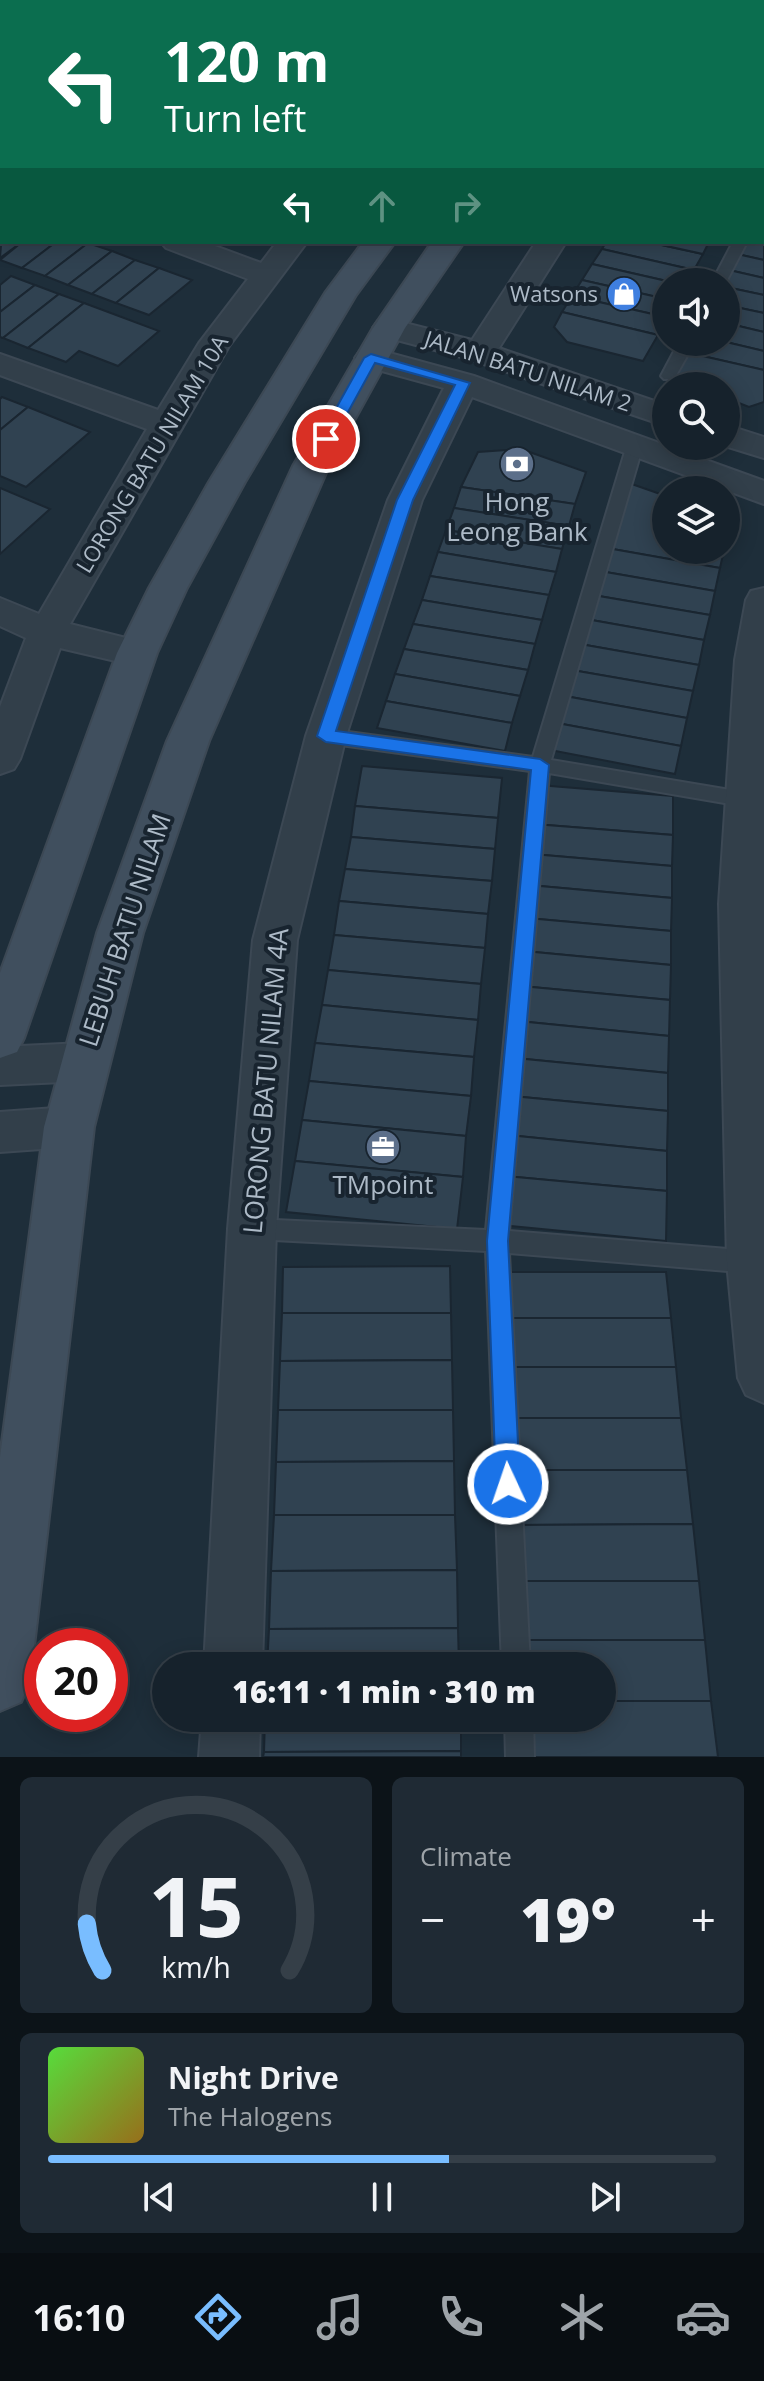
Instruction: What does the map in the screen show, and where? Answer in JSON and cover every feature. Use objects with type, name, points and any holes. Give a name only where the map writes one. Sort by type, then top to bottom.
[{"type":"main road","points":[[0,1038],[137,653],[168,588],[227,482],[341,293],[378,244]]},
{"type":"main road","name":"LEBUH BATU NILAM","points":[[0,1681],[69,1127],[83,1062],[120,933],[188,741],[311,466],[380,343],[447,244]]},
{"type":"main road","points":[[297,368],[355,325],[372,323],[380,343]]},
{"type":"street","points":[[182,244],[267,275]]},
{"type":"street","name":"LORONG BATU NILAM 10A","points":[[0,759],[47,632],[164,424],[215,343],[290,244]]},
{"type":"street","name":"LORONG BATU NILAM 4A","points":[[234,1652],[252,1229],[275,940],[326,736],[405,500],[471,367],[550,244]]},
{"type":"street","name":"JALAN BATU NILAM 2","points":[[380,343],[652,412]]},
{"type":"street","points":[[0,364],[164,424]]},
{"type":"street","name":"JALAN BATU NILAM 2","points":[[471,367],[635,445],[764,493]]},
{"type":"street","points":[[740,440],[764,448]]},
{"type":"street","points":[[764,600],[754,660],[740,904],[752,1262],[764,1378]]},
{"type":"street","points":[[0,611],[47,632],[137,653]]},
{"type":"street","points":[[0,1066],[83,1062]]},
{"type":"street","points":[[0,1132],[69,1127]]},
{"type":"street","points":[[229,1757],[230,1732]]},
{"type":"lane","points":[[726,268],[739,244]]},
{"type":"lane","points":[[515,1652],[497,1241],[540,765],[635,445]]},
{"type":"lane","points":[[326,736],[540,765],[748,800]]},
{"type":"lane","points":[[252,1229],[497,1241],[752,1262]]},
{"type":"lane","points":[[519,1732],[520,1757]]},
{"type":"building","points":[[1,244],[19,244],[0,258]]},
{"type":"building","points":[[20,244],[53,244],[22,268],[0,260]]},
{"type":"building","points":[[53,244],[87,244],[45,276],[22,268]]},
{"type":"building","points":[[87,244],[112,251],[68,285],[45,276]]},
{"type":"building","points":[[605,244],[657,244],[703,254],[695,268],[602,249]]},
{"type":"building","points":[[657,244],[708,244],[703,254]]},
{"type":"building","points":[[742,244],[764,244],[764,260],[737,254]]},
{"type":"building","points":[[602,249],[685,268],[652,268],[652,278],[592,264]]},
{"type":"building","points":[[112,251],[135,260],[92,294],[68,285]]},
{"type":"building","points":[[737,254],[764,260],[764,278],[740,273],[740,268],[730,268]]},
{"type":"building","points":[[135,260],[159,268],[116,303],[92,294]]},
{"type":"building","points":[[592,264],[652,278],[652,296],[582,280]]},
{"type":"building","points":[[159,268],[192,280],[149,315],[116,303]]},
{"type":"building","points":[[740,273],[764,278],[764,295],[740,290]]},
{"type":"building","points":[[11,276],[35,285],[0,312],[0,285]]},
{"type":"building","points":[[582,280],[652,296],[652,314],[572,296]]},
{"type":"building","points":[[35,285],[59,294],[3,338],[0,337],[0,312]]},
{"type":"building","points":[[740,290],[764,295],[764,313],[740,308]]},
{"type":"building","points":[[59,294],[84,303],[28,348],[3,338]]},
{"type":"building","points":[[572,296],[652,314],[652,334],[562,312]]},
{"type":"building","points":[[84,303],[159,331],[118,366],[79,351],[66,362],[28,348]]},
{"type":"building","points":[[740,308],[764,313],[764,332],[740,326]]},
{"type":"building","points":[[562,312],[652,334],[652,345],[643,361],[567,342],[554,327]]},
{"type":"building","points":[[740,326],[764,332],[764,351],[740,345]]},
{"type":"building","points":[[740,345],[764,351],[764,370],[703,356],[740,356]]},
{"type":"building","points":[[683,356],[703,356],[764,370],[764,402],[749,407],[740,403],[740,372],[674,372]]},
{"type":"building","points":[[2,397],[28,407],[0,430],[0,399]]},
{"type":"building","points":[[28,407],[90,432],[26,487],[0,476],[0,430]]},
{"type":"building","points":[[521,449],[586,472],[575,504],[461,487],[478,452]]},
{"type":"building","points":[[626,482],[652,491],[652,556],[607,548]]},
{"type":"building","points":[[461,487],[575,504],[569,526],[454,508]]},
{"type":"building","points":[[0,488],[50,509],[0,554]]},
{"type":"building","points":[[454,508],[569,526],[562,549],[446,530]]},
{"type":"building","points":[[446,530],[562,549],[556,572],[438,552]]},
{"type":"building","points":[[607,548],[652,556],[652,564],[697,564],[720,568],[715,591],[600,571]]},
{"type":"building","points":[[438,552],[556,572],[549,595],[430,576]]},
{"type":"building","points":[[697,564],[721,564],[720,568]]},
{"type":"building","points":[[600,571],[715,591],[710,615],[593,595]]},
{"type":"building","points":[[430,576],[549,595],[542,620],[422,600]]},
{"type":"building","points":[[593,595],[710,615],[704,640],[586,619]]},
{"type":"building","points":[[422,600],[542,620],[535,644],[413,624]]},
{"type":"building","points":[[586,619],[704,640],[699,665],[580,644]]},
{"type":"building","points":[[413,624],[535,644],[528,670],[404,649]]},
{"type":"building","points":[[580,644],[699,665],[693,691],[572,670]]},
{"type":"building","points":[[404,649],[528,670],[520,696],[395,674]]},
{"type":"building","points":[[572,670],[693,691],[687,718],[565,696]]},
{"type":"building","points":[[395,674],[520,696],[512,723],[386,701]]},
{"type":"building","points":[[565,696],[687,718],[681,746],[557,723]]},
{"type":"building","points":[[386,701],[512,723],[505,751],[377,728]]},
{"type":"building","points":[[557,723],[681,746],[675,774],[550,750]]},
{"type":"building","points":[[362,766],[502,778],[498,818],[355,806]]},
{"type":"building","points":[[538,785],[673,796],[673,835],[534,824]]},
{"type":"building","points":[[355,806],[498,818],[495,849],[351,837]]},
{"type":"building","points":[[534,824],[673,835],[672,866],[532,854]]},
{"type":"building","points":[[351,837],[495,849],[492,881],[345,869]]},
{"type":"building","points":[[532,854],[672,866],[672,898],[529,885]]},
{"type":"building","points":[[345,869],[492,881],[488,914],[339,901]]},
{"type":"building","points":[[529,885],[672,898],[671,931],[527,918]]},
{"type":"building","points":[[339,901],[488,914],[485,948],[334,935]]},
{"type":"building","points":[[527,918],[671,931],[671,965],[524,951]]},
{"type":"building","points":[[334,935],[485,948],[481,984],[328,970]]},
{"type":"building","points":[[524,951],[671,965],[670,1000],[521,986]]},
{"type":"building","points":[[328,970],[481,984],[478,1020],[322,1005]]},
{"type":"building","points":[[521,986],[670,1000],[669,1036],[518,1021]]},
{"type":"building","points":[[322,1005],[478,1020],[474,1057],[315,1043]]},
{"type":"building","points":[[518,1021],[669,1036],[668,1073],[515,1058]]},
{"type":"building","points":[[315,1043],[474,1057],[471,1096],[309,1081]]},
{"type":"building","points":[[515,1058],[668,1073],[668,1111],[512,1096]]},
{"type":"building","points":[[309,1081],[471,1096],[466,1136],[302,1120]]},
{"type":"building","points":[[512,1096],[668,1111],[667,1151],[508,1135]]},
{"type":"building","points":[[302,1120],[466,1136],[463,1177],[295,1161]]},
{"type":"building","points":[[508,1135],[667,1151],[667,1191],[505,1176]]},
{"type":"building","points":[[295,1161],[463,1177],[457,1229],[286,1212]]},
{"type":"building","points":[[505,1176],[667,1191],[666,1241],[501,1225]]},
{"type":"building","points":[[450,1266],[451,1313],[282,1313],[283,1267]]},
{"type":"building","points":[[505,1272],[666,1272],[671,1318],[507,1318]]},
{"type":"building","points":[[282,1313],[451,1313],[452,1360],[280,1361]]},
{"type":"building","points":[[507,1318],[671,1318],[676,1367],[508,1367]]},
{"type":"building","points":[[452,1360],[453,1410],[278,1410],[280,1361]]},
{"type":"building","points":[[508,1367],[676,1367],[681,1418],[511,1418]]},
{"type":"building","points":[[278,1410],[453,1410],[454,1461],[276,1462]]},
{"type":"building","points":[[511,1418],[681,1418],[687,1470],[513,1470]]},
{"type":"building","points":[[454,1461],[455,1515],[274,1515],[276,1462]]},
{"type":"building","points":[[513,1470],[687,1470],[693,1524],[515,1525]]},
{"type":"building","points":[[274,1515],[455,1515],[457,1570],[271,1571]]},
{"type":"building","points":[[693,1524],[699,1581],[518,1581],[515,1525]]},
{"type":"building","points":[[457,1570],[458,1628],[269,1629],[271,1571]]},
{"type":"building","points":[[518,1581],[699,1581],[705,1640],[521,1640]]},
{"type":"building","points":[[458,1628],[459,1652],[268,1652],[269,1629]]},
{"type":"building","points":[[521,1640],[705,1640],[711,1701],[616,1701],[616,1652],[521,1652]]},
{"type":"building","points":[[616,1701],[711,1701],[718,1757],[526,1757],[525,1732],[616,1732]]},
{"type":"building","points":[[265,1732],[461,1732],[461,1751],[264,1752]]},
{"type":"building","points":[[461,1751],[461,1757],[263,1757],[264,1752]]},
{"type":"place","name":"Watsons","points":[[624,294]]},
{"type":"place","name":"Hong Leong Bank","points":[[517,464]]},
{"type":"place","name":"TMpoint","points":[[383,1147]]},
{"type":"route","points":[[326,439],[371,358],[463,383],[405,500],[326,736],[540,765],[497,1241],[508,1484]]}]
